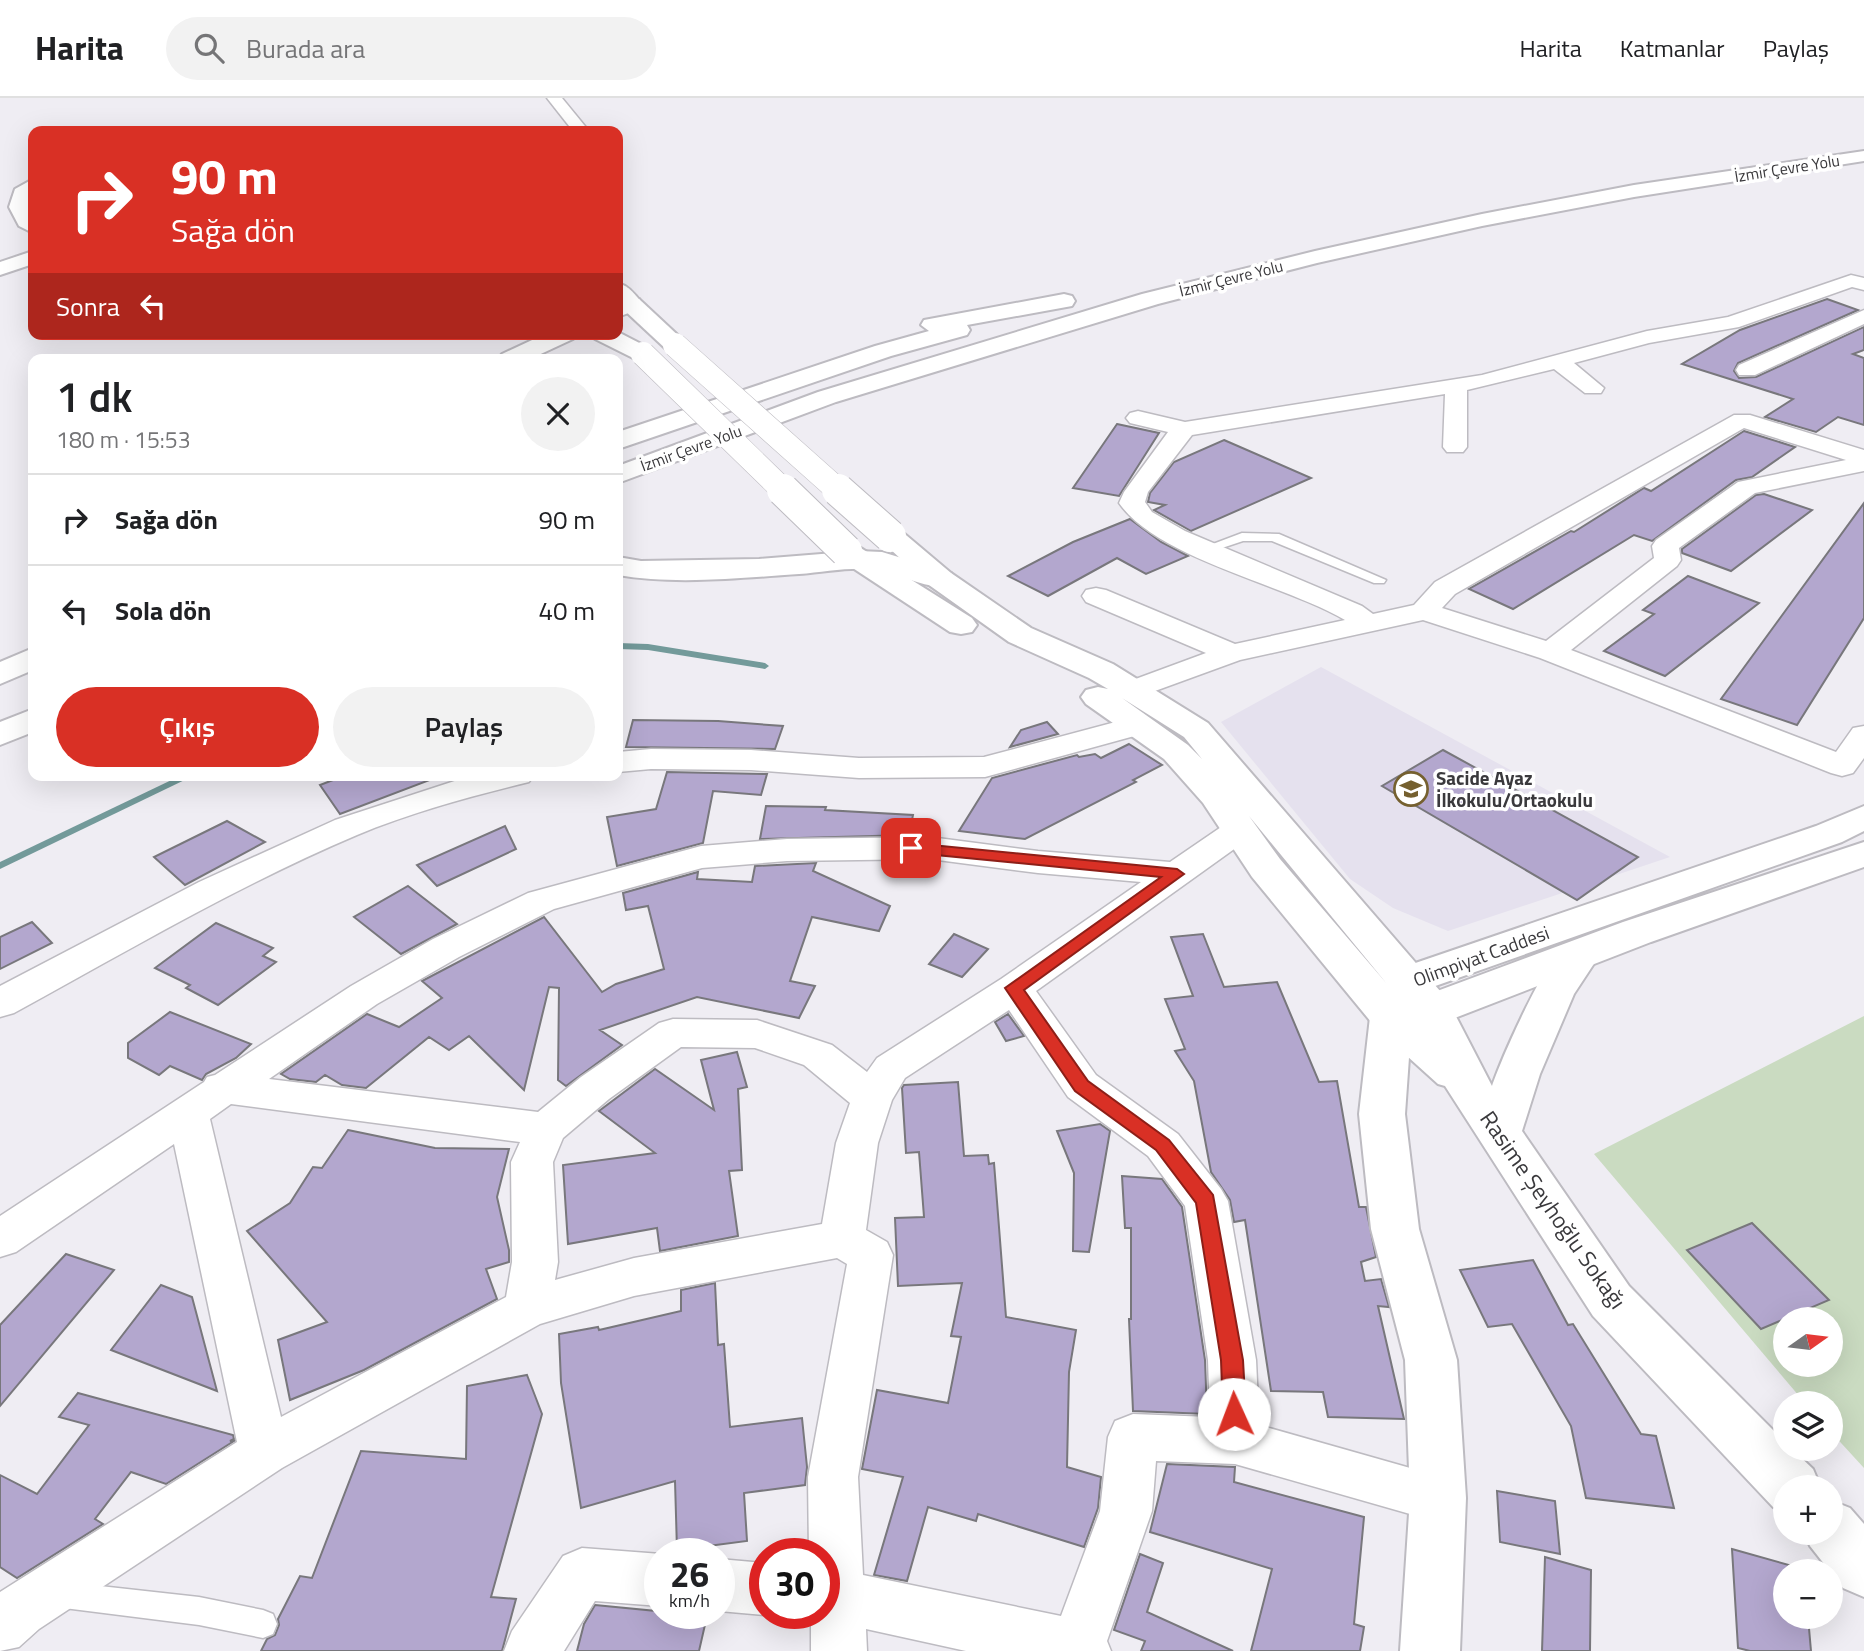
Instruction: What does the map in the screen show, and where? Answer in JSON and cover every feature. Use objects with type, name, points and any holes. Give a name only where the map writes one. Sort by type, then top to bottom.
[{"type":"main road","name":"İzmir Çevre Yolu","points":[[1539,190],[1802,146]]},
{"type":"main road","name":"İzmir Çevre Yolu","points":[[623,473],[827,397],[1092,305],[1482,220],[1634,191],[1864,156]]},
{"type":"main road","points":[[28,189],[22,193],[19,207],[28,223]]},
{"type":"main road","points":[[0,269],[28,259]]},
{"type":"main road","points":[[0,278],[28,270]]},
{"type":"main road","name":"İzmir Çevre Yolu","points":[[623,439],[883,351],[1064,301],[1092,305]]},
{"type":"main road","points":[[623,420],[921,327],[1064,301]]},
{"type":"main road","points":[[623,304],[675,345],[865,560]]},
{"type":"main road","points":[[623,494],[1092,305]]},
{"type":"main road","points":[[623,336],[865,560],[1101,671],[1216,796],[1266,868],[1410,1003]]},
{"type":"main road","points":[[500,354],[544,340]]},
{"type":"main road","points":[[520,354],[549,340]]},
{"type":"main road","points":[[615,340],[643,354]]},
{"type":"main road","points":[[623,567],[641,570],[746,568],[865,560]]},
{"type":"main road","points":[[623,586],[865,560]]},
{"type":"main road","points":[[0,674],[28,660]]},
{"type":"main road","points":[[0,685],[28,674]]},
{"type":"main road","points":[[1136,707],[1196,730],[1410,1003]]},
{"type":"main road","points":[[0,737],[28,722]]},
{"type":"main road","points":[[0,737],[28,729]]},
{"type":"main road","name":"Olimpiyat Caddesi","points":[[1410,1003],[1829,834],[1864,817]]},
{"type":"main road","name":"Olimpiyat Caddesi","points":[[1410,1003],[1581,953],[1864,854]]},
{"type":"main road","points":[[1499,1132],[1518,1074],[1555,990],[1581,953]]},
{"type":"main road","points":[[1410,1003],[1382,1114],[1395,1229],[1431,1360],[1438,1498],[1430,1651]]},
{"type":"main road","name":"Rasime Şeyhoğlu Sokağı","points":[[1410,1003],[1612,1301],[1780,1475]]},
{"type":"main road","points":[[1843,1543],[1864,1568]]},
{"type":"street","points":[[554,98],[577,126]]},
{"type":"street","points":[[1138,418],[1185,429],[1456,386],[1647,337],[1732,323],[1851,281],[1864,284]]},
{"type":"street","points":[[1747,370],[1864,317]]},
{"type":"street","points":[[1557,361],[1593,388]]},
{"type":"street","points":[[1455,447],[1456,386]]},
{"type":"street","points":[[1424,611],[1445,588],[1742,420],[1864,458]]},
{"type":"street","points":[[1185,429],[1178,434],[1136,492],[1132,503],[1154,525],[1204,550],[1352,612],[1367,623]]},
{"type":"street","points":[[1550,652],[1668,560],[1665,546],[1747,487],[1864,464]]},
{"type":"street","points":[[1096,596],[1231,653]]},
{"type":"street","points":[[623,762],[751,760],[859,768],[985,766],[1136,707],[1231,653],[1424,611],[1550,652],[1842,766],[1864,735]]},
{"type":"street","points":[[0,1003],[212,890],[347,827],[488,781]]},
{"type":"street","points":[[842,1239],[857,1143],[872,1098],[891,1068],[1014,988],[1239,830]]},
{"type":"street","points":[[0,1239],[364,995],[446,948],[541,901],[701,858],[787,850],[930,848],[1177,874]]},
{"type":"street","points":[[1014,988],[1082,1086],[1163,1145],[1206,1201],[1232,1360],[1236,1441]]},
{"type":"street","points":[[527,1308],[535,1262],[532,1162],[546,1129],[595,1088],[673,1033],[757,1034],[818,1055],[872,1098]]},
{"type":"street","points":[[205,1101],[546,1129]]},
{"type":"street","points":[[205,1101],[264,1452]]},
{"type":"street","points":[[17,1608],[264,1452],[527,1308],[634,1277],[842,1239],[871,1255],[833,1477],[831,1538]]},
{"type":"street","points":[[840,1597],[1080,1649],[1126,1511],[1133,1437],[1236,1441],[1438,1498]]},
{"type":"street","points":[[532,1651],[582,1574],[644,1579]]},
{"type":"street","points":[[835,1629],[839,1651]]},
{"type":"lane","points":[[1204,550],[1242,537],[1274,537],[1379,580]]},
{"type":"lane","points":[[17,1608],[199,1611],[263,1624]]},
{"type":"shaded area","name":"Sacide Ayaz İlkokulu/Ortaokulu","points":[[1321,667],[1670,857],[1448,931],[1393,908],[1350,879],[1221,722]]},
{"type":"green space","points":[[1864,1016],[1864,1468],[1843,1445],[1843,1391],[1795,1391],[1783,1377],[1843,1377],[1843,1307],[1773,1307],[1773,1365],[1594,1154]]},
{"type":"building","points":[[1827,299],[1858,310],[1738,363],[1734,371],[1739,378],[1756,377],[1864,327],[1864,350],[1853,354],[1864,358],[1864,425],[1838,417],[1816,432],[1765,417],[1793,399],[1682,364],[1740,330]]},
{"type":"building","points":[[1117,424],[1159,433],[1119,496],[1073,488]]},
{"type":"building","points":[[1744,431],[1795,447],[1752,477],[1736,480],[1652,541],[1634,535],[1513,609],[1469,589],[1571,531],[1574,532],[1644,488],[1651,491]]},
{"type":"building","points":[[1224,440],[1311,478],[1191,531],[1154,510],[1165,505],[1148,502],[1150,493],[1174,462]]},
{"type":"building","points":[[1764,494],[1812,510],[1731,571],[1682,553],[1682,549],[1756,495]]},
{"type":"building","points":[[1864,503],[1864,618],[1797,725],[1721,699]]},
{"type":"building","points":[[1130,519],[1161,542],[1188,556],[1146,574],[1117,558],[1048,596],[1008,576],[1073,542]]},
{"type":"building","points":[[1688,576],[1759,603],[1665,676],[1604,651],[1654,614],[1643,610]]},
{"type":"building","points":[[633,720],[718,721],[783,726],[775,749],[626,747]]},
{"type":"building","points":[[1047,722],[1058,734],[1010,747],[1021,730]]},
{"type":"building","points":[[1129,744],[1162,765],[1133,780],[1136,782],[1025,839],[959,831],[992,778],[1077,755],[1079,757],[1095,754],[1101,758]]},
{"type":"building","points":[[1443,750],[1638,857],[1577,900],[1382,786]]},
{"type":"building","points":[[667,772],[767,774],[761,795],[713,791],[703,843],[617,866],[607,817],[656,809]]},
{"type":"building","points":[[330,781],[427,781],[340,814],[320,785]]},
{"type":"building","points":[[766,806],[826,807],[825,810],[913,815],[909,835],[760,839]]},
{"type":"building","points":[[227,821],[265,842],[185,885],[154,857]]},
{"type":"building","points":[[505,826],[516,849],[437,886],[417,865]]},
{"type":"building","points":[[816,863],[813,871],[890,906],[879,931],[812,917],[790,981],[815,986],[799,1018],[697,997],[600,1030],[622,1045],[566,1086],[558,1080],[559,988],[549,987],[524,1090],[469,1036],[449,1050],[429,1037],[366,1088],[342,1085],[325,1075],[316,1082],[290,1079],[281,1074],[367,1014],[399,1027],[442,998],[422,981],[544,917],[602,992],[616,984],[664,969],[648,906],[626,910],[623,893],[698,872],[697,879],[752,882],[755,866]]},
{"type":"building","points":[[408,886],[457,924],[401,954],[354,917]]},
{"type":"building","points":[[32,922],[52,943],[0,969],[0,937]]},
{"type":"building","points":[[216,923],[273,948],[263,956],[276,962],[218,1005],[186,988],[190,985],[155,968]]},
{"type":"building","points":[[954,934],[988,949],[962,977],[929,964]]},
{"type":"building","points":[[1203,934],[1224,987],[1277,982],[1319,1082],[1337,1081],[1359,1207],[1366,1207],[1376,1257],[1361,1262],[1365,1281],[1381,1279],[1389,1307],[1378,1306],[1404,1419],[1328,1417],[1323,1392],[1271,1391],[1245,1220],[1234,1222],[1230,1200],[1211,1172],[1194,1081],[1175,1051],[1185,1049],[1165,999],[1193,996],[1171,937]]},
{"type":"building","points":[[170,1012],[251,1044],[236,1058],[206,1074],[202,1080],[170,1066],[159,1075],[128,1058],[128,1043]]},
{"type":"building","points":[[1008,1014],[1024,1036],[1006,1041],[995,1022]]},
{"type":"building","points":[[737,1052],[747,1087],[738,1089],[742,1170],[729,1171],[738,1236],[660,1251],[657,1228],[568,1244],[563,1165],[655,1153],[599,1111],[655,1069],[714,1110],[701,1060]]},
{"type":"building","points":[[958,1082],[964,1156],[988,1155],[989,1164],[994,1163],[1006,1317],[1076,1330],[1069,1372],[1067,1467],[1101,1477],[1098,1508],[1084,1547],[978,1514],[976,1521],[928,1507],[907,1581],[874,1575],[903,1477],[862,1469],[877,1390],[948,1403],[961,1337],[951,1336],[962,1283],[898,1286],[895,1218],[924,1217],[919,1152],[906,1153],[902,1088],[904,1085]]},
{"type":"building","points":[[1100,1124],[1110,1131],[1089,1252],[1073,1251],[1074,1173],[1057,1131]]},
{"type":"building","points":[[348,1130],[435,1148],[509,1149],[497,1197],[509,1250],[509,1262],[486,1269],[497,1299],[364,1370],[290,1400],[278,1340],[327,1322],[247,1231],[290,1203],[313,1167],[322,1168]]},
{"type":"building","points":[[1122,1176],[1162,1179],[1182,1207],[1205,1360],[1207,1414],[1133,1411],[1129,1319],[1131,1228],[1125,1228]]},
{"type":"building","points":[[1752,1223],[1829,1300],[1813,1307],[1773,1307],[1773,1324],[1761,1329],[1687,1250]]},
{"type":"building","points":[[66,1254],[114,1270],[0,1406],[0,1325]]},
{"type":"building","points":[[1533,1260],[1568,1325],[1573,1324],[1641,1434],[1656,1436],[1674,1508],[1586,1498],[1571,1426],[1512,1324],[1488,1327],[1460,1270]]},
{"type":"building","points":[[715,1283],[718,1345],[724,1344],[730,1427],[802,1418],[807,1467],[805,1485],[744,1493],[747,1541],[735,1543],[735,1538],[677,1538],[675,1481],[581,1508],[561,1383],[559,1334],[598,1327],[599,1330],[681,1311],[681,1290]]},
{"type":"building","points":[[161,1285],[192,1297],[217,1391],[111,1350]]},
{"type":"building","points":[[527,1375],[542,1414],[491,1597],[516,1599],[502,1651],[261,1651],[267,1639],[275,1635],[278,1619],[300,1576],[312,1578],[361,1451],[466,1459],[467,1386]]},
{"type":"building","points":[[78,1393],[233,1435],[234,1439],[230,1441],[234,1441],[166,1484],[131,1472],[95,1519],[103,1524],[17,1578],[0,1567],[0,1475],[37,1494],[89,1425],[59,1417]]},
{"type":"building","points":[[1167,1464],[1235,1467],[1234,1482],[1364,1517],[1354,1624],[1364,1627],[1360,1651],[1251,1651],[1272,1569],[1150,1532]]},
{"type":"building","points":[[1497,1491],[1555,1501],[1560,1554],[1500,1542]]},
{"type":"building","points":[[1732,1549],[1773,1561],[1773,1629],[1809,1629],[1811,1651],[1750,1651],[1738,1648]]},
{"type":"building","points":[[1140,1554],[1163,1563],[1147,1612],[1233,1651],[1141,1651],[1145,1641],[1114,1630]]},
{"type":"building","points":[[1545,1557],[1591,1570],[1590,1651],[1542,1651]]},
{"type":"building","points":[[595,1605],[644,1610],[644,1629],[704,1629],[699,1651],[577,1651],[584,1624]]},
{"type":"waterway","points":[[623,646],[648,647],[765,666]]},
{"type":"waterway","points":[[0,866],[177,781]]},
{"type":"place","name":"Sacide Ayaz İlkokulu/Ortaokulu","points":[[1411,789]]},
{"type":"route","points":[[911,848],[1177,874],[1014,988],[1082,1086],[1163,1145],[1206,1201],[1232,1360],[1234,1414]]}]
